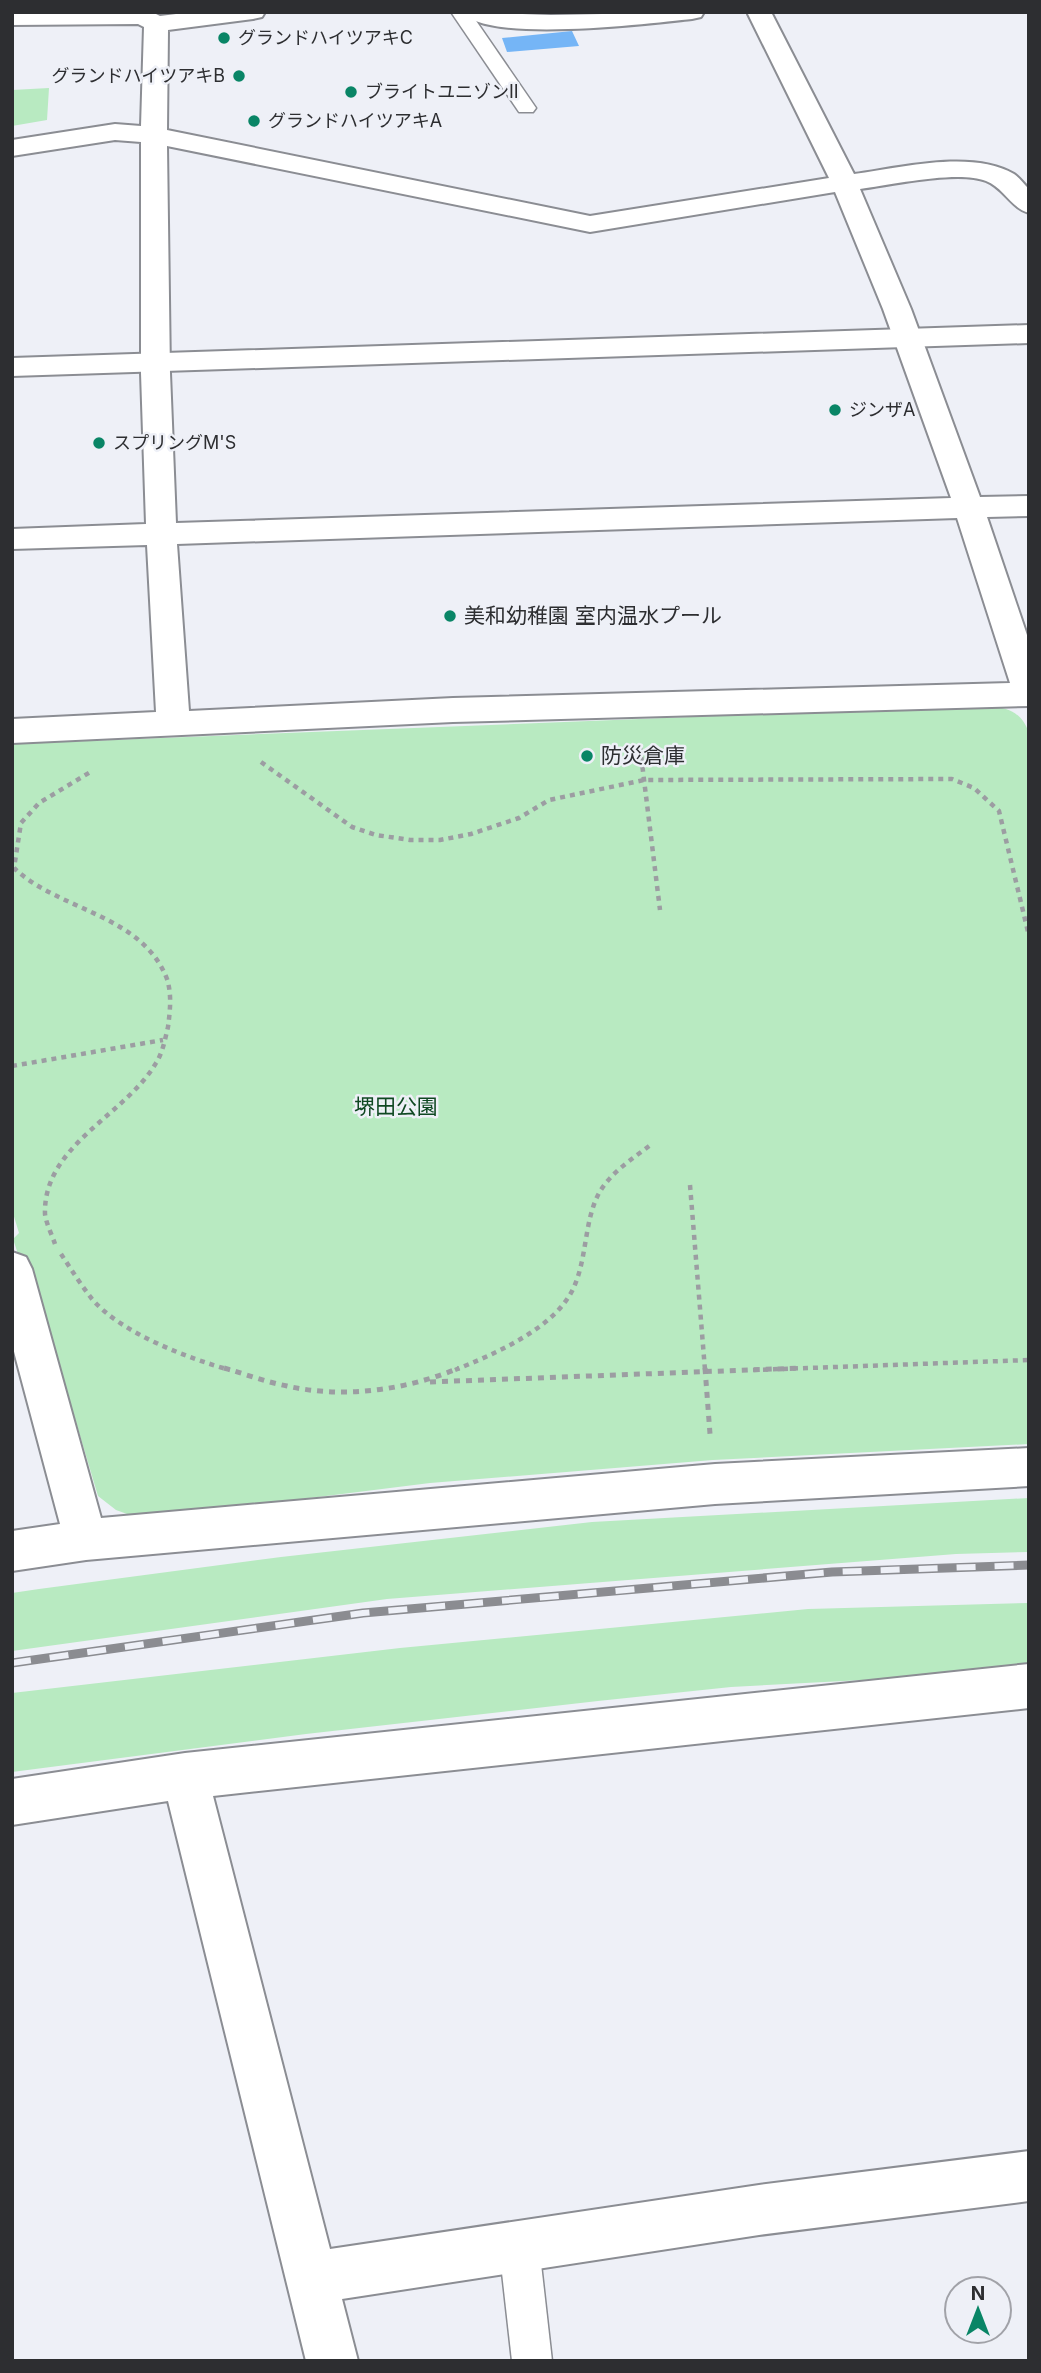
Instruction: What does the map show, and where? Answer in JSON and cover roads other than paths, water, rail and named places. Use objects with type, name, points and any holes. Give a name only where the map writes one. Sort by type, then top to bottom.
[{"type":"street","points":[[27,16],[143,17],[156,24],[253,12]]},
{"type":"street","points":[[475,12],[497,19],[523,21],[590,20],[692,12]]},
{"type":"street","points":[[12,731],[635,704],[1029,692],[970,507],[908,337],[845,183],[759,13]]},
{"type":"street","points":[[156,24],[153,135],[156,361],[161,534],[173,722]]},
{"type":"street","points":[[12,148],[115,132],[153,135],[590,224],[845,183],[960,169],[987,172],[1006,180],[1029,205]]},
{"type":"street","points":[[12,367],[1029,334]]},
{"type":"street","points":[[12,539],[1029,506]]},
{"type":"street","points":[[12,1269],[86,1540]]},
{"type":"street","points":[[12,1551],[86,1540],[715,1484],[1029,1467]]},
{"type":"street","points":[[12,1802],[185,1776],[1029,1686]]},
{"type":"street","points":[[185,1776],[332,2361]]},
{"type":"street","points":[[310,2278],[759,2210],[1029,2176]]},
{"type":"lane","points":[[460,12],[526,108]]},
{"type":"lane","points":[[519,2246],[532,2361]]},
{"type":"water","points":[[572,31],[579,46],[507,52],[502,38]]},
{"type":"railway","points":[[12,1663],[363,1613],[832,1572],[1029,1565]]},
{"type":"place","name":"グランドハイツアキC","points":[[224,38]]},
{"type":"place","name":"グランドハイツアキB","points":[[239,76]]},
{"type":"place","name":"ブライトユニゾンII","points":[[351,92]]},
{"type":"place","name":"グランドハイツアキA","points":[[254,121]]},
{"type":"place","name":"ジンザA","points":[[835,410]]},
{"type":"place","name":"スプリングM'S","points":[[99,443]]},
{"type":"place","name":"美和幼稚園 室内温水プール","points":[[450,616]]},
{"type":"place","name":"防災倉庫","points":[[587,756]]},
{"type":"park label","name":"堺田公園","points":[[396,1107]]}]
